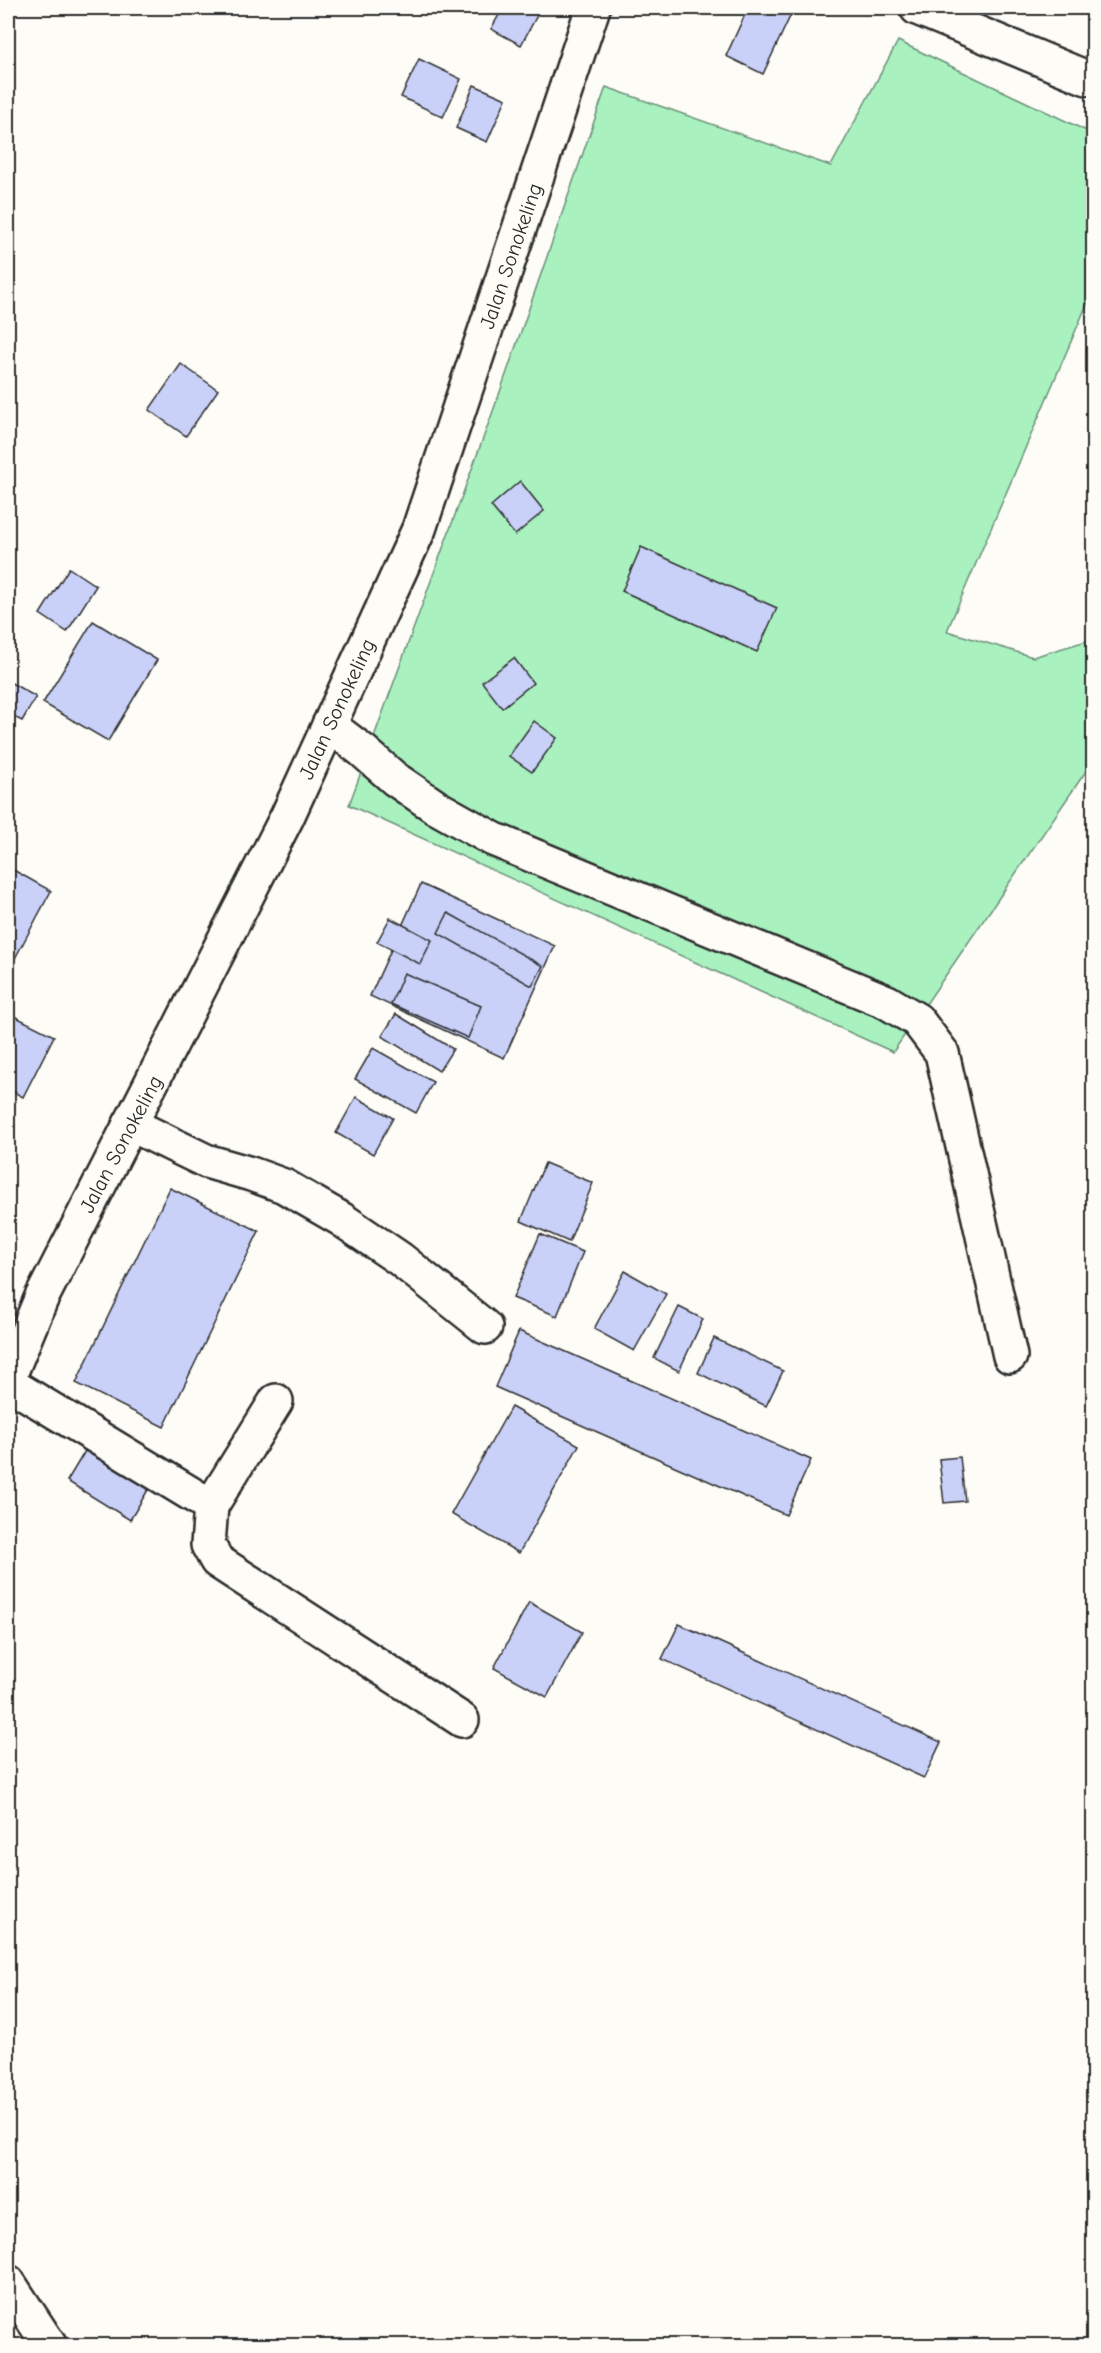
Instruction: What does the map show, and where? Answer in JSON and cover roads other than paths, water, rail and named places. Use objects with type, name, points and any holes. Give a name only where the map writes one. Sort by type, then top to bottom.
[{"type":"street","name":"Jalan Sonokeling","points":[[8,1381],[41,1299],[278,836],[419,530],[593,8]]},
{"type":"street","points":[[917,8],[1087,78],[1094,75]]},
{"type":"street","points":[[329,725],[403,784],[436,807],[493,839],[887,1002],[916,1020],[942,1053],[1010,1356]]},
{"type":"street","points":[[130,1124],[206,1161],[284,1186],[341,1219],[400,1259],[485,1327]]},
{"type":"street","points":[[8,1381],[211,1506]]},
{"type":"street","points":[[276,1401],[211,1506],[208,1545],[217,1561],[462,1720]]},
{"type":"street","points":[[8,2282],[50,2346]]}]
